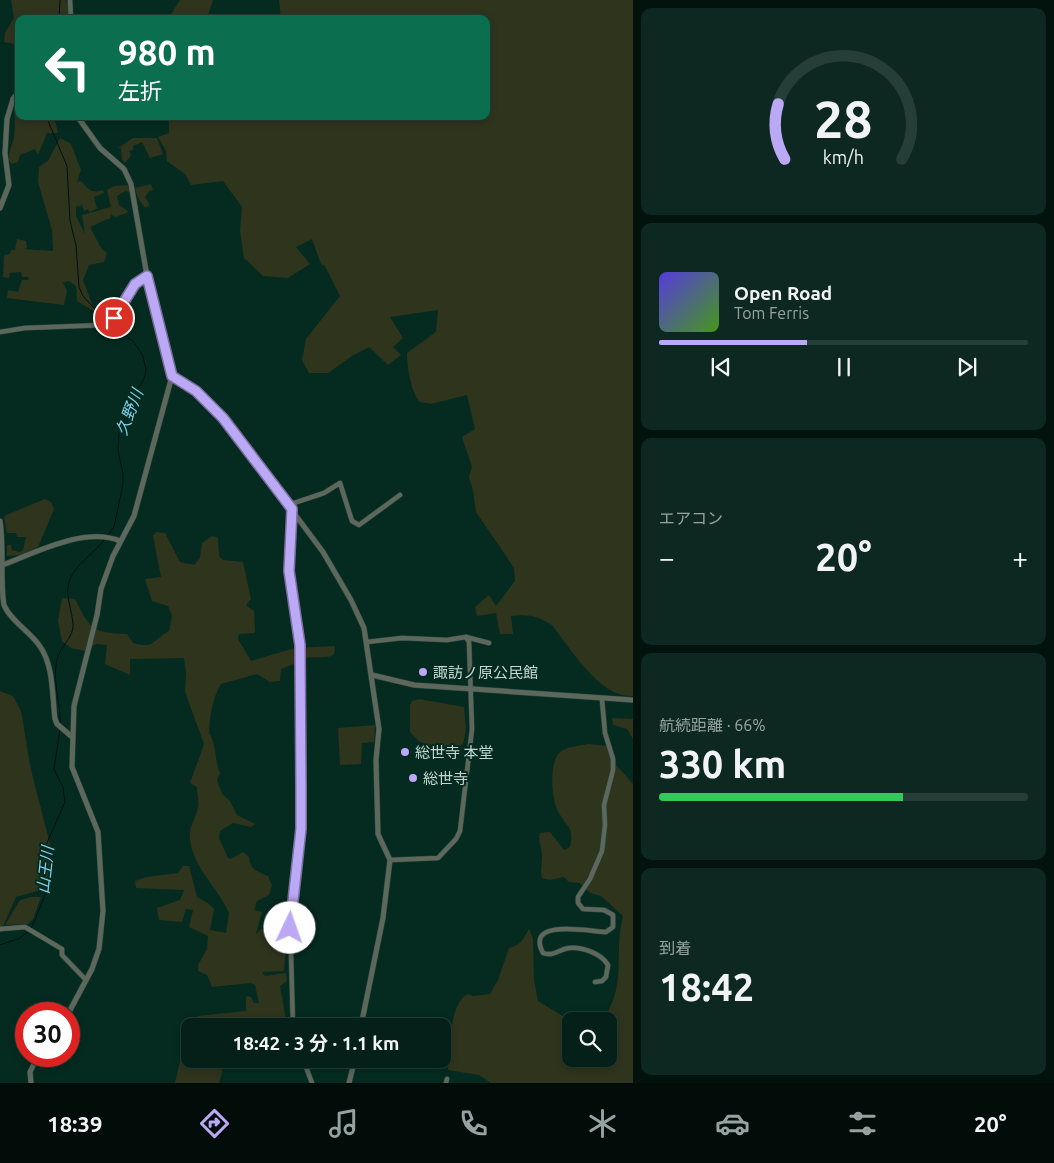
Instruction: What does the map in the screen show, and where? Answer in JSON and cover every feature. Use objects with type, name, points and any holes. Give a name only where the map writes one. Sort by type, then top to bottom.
[{"type":"street","points":[[70,0],[71,15]]},
{"type":"street","points":[[0,208],[9,185],[5,153],[8,119],[15,96]]},
{"type":"street","points":[[74,1002],[99,949],[103,911],[103,883],[98,832],[72,767],[71,736],[75,700],[97,615],[101,589],[120,541],[134,516],[172,376],[147,276],[136,205],[126,173],[100,148],[80,120]]},
{"type":"street","points":[[0,332],[25,328],[104,325],[114,318],[135,284],[147,276]]},
{"type":"street","points":[[172,376],[196,391],[223,418],[290,507],[332,566],[358,613],[367,642],[379,729],[376,760],[378,834],[390,860],[383,918],[363,1018]]},
{"type":"street","points":[[290,507],[324,493],[340,483],[352,521],[359,525],[400,494]]},
{"type":"street","points":[[290,507],[289,571],[300,645],[301,787],[301,829],[290,916],[293,1018]]},
{"type":"street","points":[[0,521],[1,566],[5,608],[40,646],[47,659],[57,724],[71,736]]},
{"type":"street","points":[[1,566],[78,538],[98,536],[120,541]]},
{"type":"street","points":[[367,642],[402,638],[447,640],[466,637],[489,643]]},
{"type":"street","points":[[390,860],[438,858],[456,839],[460,830],[471,745],[469,642],[466,637]]},
{"type":"street","points":[[372,675],[414,685],[602,700],[633,700]]},
{"type":"street","points":[[595,982],[606,977],[608,965],[605,959],[579,949],[568,948],[554,954],[547,954],[541,949],[540,942],[544,933],[554,929],[606,932],[613,927],[613,915],[609,912],[583,909],[578,903],[578,897],[590,879],[602,851],[605,824],[604,805],[613,770],[613,759],[605,733],[602,700]]},
{"type":"street","points":[[0,929],[24,927],[37,933],[62,948],[62,955],[86,980]]},
{"type":"street","points":[[31,1083],[30,1072],[32,1067]]},
{"type":"street","points":[[306,1068],[312,1083]]},
{"type":"street","points":[[349,1083],[353,1068]]},
{"type":"green space","points":[[11,0],[66,0],[73,15],[15,15],[15,44],[4,42],[5,33],[14,18]]},
{"type":"green space","points":[[180,0],[213,0],[208,15],[171,15]]},
{"type":"green space","points":[[279,0],[633,0],[633,696],[621,695],[598,681],[577,658],[552,625],[528,616],[511,616],[513,634],[500,634],[496,613],[477,616],[475,607],[489,595],[496,606],[515,581],[514,568],[476,512],[469,477],[472,467],[462,437],[475,429],[467,395],[431,404],[420,402],[412,386],[407,353],[436,332],[438,310],[390,317],[403,338],[393,347],[401,355],[388,365],[369,347],[352,356],[328,373],[309,373],[302,360],[306,339],[340,296],[325,266],[321,264],[312,239],[296,247],[310,264],[288,278],[263,276],[244,258],[240,230],[242,207],[223,181],[191,185],[185,174],[167,161],[166,151],[158,137],[169,133],[169,120],[490,120],[490,15],[281,15]]},
{"type":"green space","points":[[15,120],[54,120],[58,133],[47,133],[38,155],[35,149],[20,155],[18,162],[12,164],[9,157],[15,132]]},
{"type":"green space","points":[[60,138],[71,144],[81,170],[77,182],[81,181],[92,191],[103,190],[104,193],[94,197],[97,209],[89,212],[88,209],[84,211],[82,205],[77,207],[76,205],[76,216],[85,234],[82,215],[111,207],[107,190],[114,186],[130,185],[130,192],[125,191],[117,196],[119,205],[128,211],[127,213],[115,217],[111,214],[110,218],[90,227],[101,248],[107,253],[104,262],[89,265],[83,280],[95,312],[77,301],[76,286],[69,281],[63,283],[67,291],[64,305],[7,298],[8,290],[18,292],[22,280],[28,280],[29,277],[22,277],[21,272],[10,273],[9,278],[3,277],[4,255],[10,254],[11,250],[15,250],[17,239],[26,241],[27,248],[24,249],[53,251],[52,230],[38,182],[39,167],[48,161]]},
{"type":"green space","points":[[133,138],[157,138],[163,154],[150,158],[142,142],[133,146],[133,150],[129,151],[131,156],[125,163],[122,160],[121,148],[118,148]]},
{"type":"green space","points":[[151,184],[153,190],[149,191],[145,197],[150,205],[145,208],[138,198],[135,188]]},
{"type":"green space","points":[[45,499],[51,502],[54,509],[38,547],[21,555],[7,556],[7,545],[11,545],[12,550],[20,552],[23,550],[26,537],[17,537],[16,533],[7,533],[4,516]]},
{"type":"green space","points":[[156,532],[165,533],[180,562],[194,565],[200,558],[202,543],[212,536],[218,538],[219,556],[223,560],[243,562],[251,599],[246,605],[254,611],[255,633],[239,634],[238,639],[251,661],[295,648],[335,646],[334,655],[296,659],[294,664],[281,669],[280,681],[270,682],[257,674],[221,684],[210,720],[209,733],[212,738],[220,773],[217,780],[222,794],[230,801],[237,815],[255,824],[251,827],[233,823],[220,831],[219,838],[228,858],[231,859],[243,852],[249,857],[251,865],[257,871],[268,876],[272,885],[269,895],[257,901],[254,910],[262,912],[256,934],[261,929],[287,933],[284,971],[262,972],[265,976],[286,973],[287,981],[280,986],[286,1018],[197,1018],[198,1016],[246,1011],[246,996],[251,997],[254,1003],[259,1003],[255,985],[251,983],[212,987],[207,975],[198,971],[198,965],[207,949],[208,936],[189,927],[193,910],[186,909],[182,922],[159,920],[157,908],[180,900],[184,890],[136,888],[135,881],[146,877],[178,873],[183,866],[189,866],[197,897],[214,909],[210,930],[226,933],[229,913],[200,867],[192,848],[190,837],[190,830],[198,808],[198,802],[197,787],[190,783],[204,744],[185,692],[186,673],[184,658],[130,659],[130,675],[105,664],[107,645],[96,644],[84,651],[71,648],[62,641],[58,621],[62,598],[75,599],[89,623],[94,627],[106,632],[127,634],[133,643],[145,645],[152,643],[169,631],[172,616],[168,606],[152,601],[145,579],[161,577],[153,536]]},
{"type":"green space","points":[[0,691],[13,696],[21,711],[31,770],[52,852],[47,891],[37,891],[16,897],[0,933]]},
{"type":"green space","points":[[419,699],[464,707],[466,730],[463,744],[442,755],[434,755],[435,746],[420,742],[410,732],[410,705],[412,701]]},
{"type":"green space","points":[[612,718],[633,719],[633,739],[627,729],[613,725]]},
{"type":"green space","points":[[375,725],[374,742],[362,743],[361,764],[340,765],[338,728]]},
{"type":"green space","points":[[588,744],[607,746],[611,759],[633,784],[633,1083],[491,1083],[479,1075],[448,1070],[448,1068],[451,1068],[451,1034],[457,1007],[468,994],[473,996],[490,994],[498,980],[509,948],[519,944],[529,929],[533,938],[534,980],[538,1001],[562,1016],[562,1067],[617,1067],[617,1012],[608,1012],[615,995],[620,930],[623,916],[601,896],[590,893],[580,883],[569,882],[564,877],[550,880],[542,878],[541,872],[540,833],[550,832],[564,850],[570,847],[571,831],[556,807],[552,774],[559,753],[573,747]]},
{"type":"green space","points":[[41,897],[33,919],[28,924],[5,925],[20,900]]},
{"type":"green space","points":[[181,1056],[181,1068],[222,1068],[219,1083],[175,1083]]},
{"type":"waterway","name":"久野川","points":[[59,15],[60,0]]},
{"type":"waterway","name":"久野川","points":[[48,120],[67,166],[70,221],[76,245],[79,287],[83,296],[103,318],[134,342],[143,356],[146,370],[144,379],[134,395],[119,433],[118,450],[123,484],[114,527],[108,535]]},
{"type":"waterway","name":"久野川","points":[[60,723],[56,662],[73,628],[68,593],[69,582],[75,570],[106,538]]},
{"type":"waterway","name":"山王川","points":[[31,929],[44,898],[46,845],[65,802],[63,787],[54,769],[60,729]]},
{"type":"waterway","name":"山王川","points":[[0,945],[18,939],[28,932]]},
{"type":"place","name":"諏訪ノ原公民館","points":[[423,672]]},
{"type":"place","name":"総世寺 本堂","points":[[405,752]]},
{"type":"place","name":"総世寺","points":[[413,778]]},
{"type":"route","points":[[114,318],[135,284],[141,278],[147,276],[172,376],[196,391],[223,418],[292,509],[290,514],[289,571],[301,653],[301,829],[291,904],[290,928]]}]
